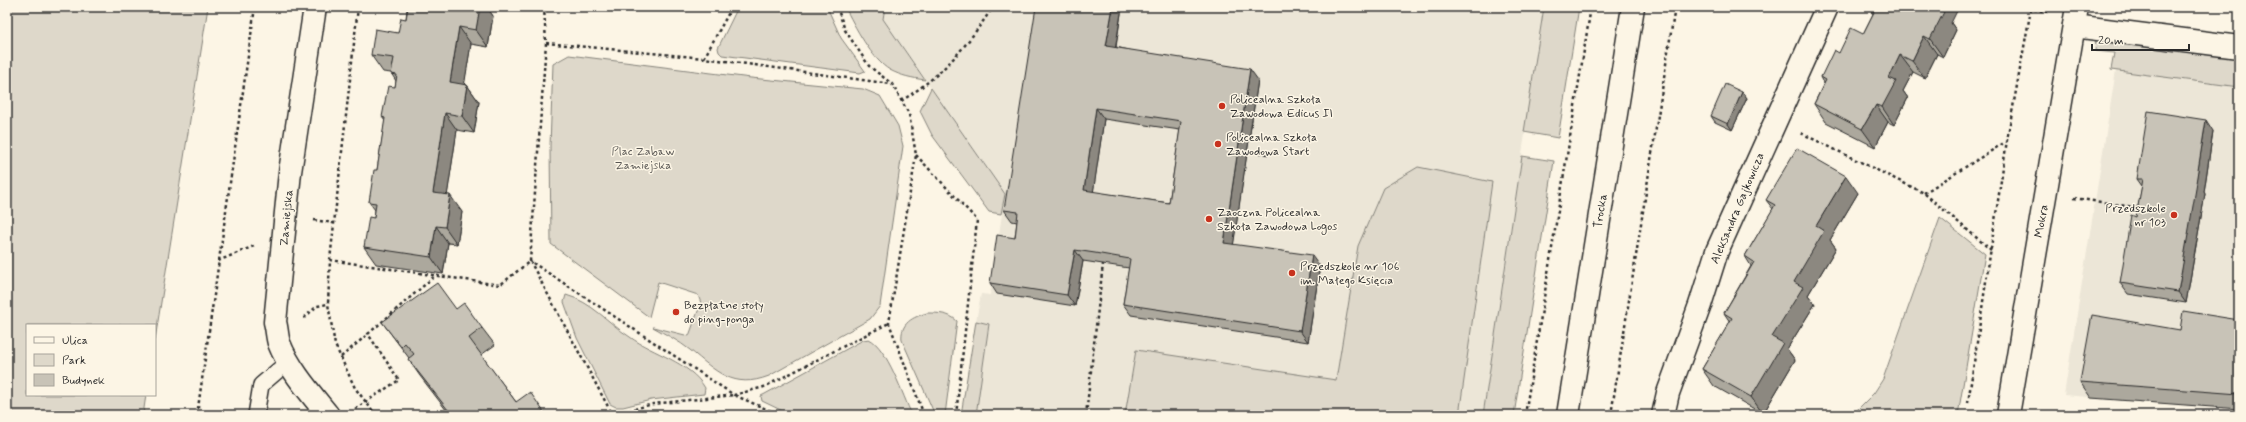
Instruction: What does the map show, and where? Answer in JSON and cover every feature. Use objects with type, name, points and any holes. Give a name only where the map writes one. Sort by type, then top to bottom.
[{"type":"street","name":"Zamiejska","points":[[314,7],[290,172],[275,322],[279,343],[288,361],[328,415]]},
{"type":"street","name":"Trocka","points":[[1568,415],[1633,7]]},
{"type":"street","name":"Aleksandra Gajkowicza","points":[[1663,415],[1668,393],[1700,305],[1717,251],[1827,7]]},
{"type":"street","points":[[2075,16],[2239,47]]},
{"type":"street","name":"Mokra","points":[[2008,415],[2075,16]]},
{"type":"lane","points":[[256,415],[261,385],[288,361]]},
{"type":"path","points":[[197,415],[255,7]]},
{"type":"path","points":[[358,7],[330,260],[328,304],[335,345],[355,388],[376,415]]},
{"type":"path","points":[[544,7],[546,43],[530,261],[612,414],[653,404],[734,395],[764,387],[889,322]]},
{"type":"path","points":[[704,58],[732,7]]},
{"type":"path","points":[[837,7],[845,30],[869,66],[892,84],[909,114],[916,155],[889,322],[924,415]]},
{"type":"path","points":[[901,100],[928,84],[954,60],[993,7]]},
{"type":"path","points":[[1525,415],[1591,7]]},
{"type":"path","points":[[1611,415],[1675,7]]},
{"type":"path","points":[[1968,403],[2007,140],[2031,9],[2075,16]]},
{"type":"path","points":[[546,43],[704,58],[892,84]]},
{"type":"path","points":[[1775,121],[1924,193],[1991,250]]},
{"type":"path","points":[[1924,193],[2007,140]]},
{"type":"path","points":[[1247,151],[1268,154]]},
{"type":"path","points":[[916,155],[977,220],[956,415]]},
{"type":"path","points":[[2046,193],[2093,202],[2147,209]]},
{"type":"path","points":[[218,261],[284,234]]},
{"type":"path","points":[[330,260],[500,285],[530,261]]},
{"type":"path","points":[[530,261],[734,395],[780,415]]},
{"type":"path","points":[[1086,415],[1103,264]]},
{"type":"path","points":[[341,357],[436,275]]},
{"type":"path","points":[[366,402],[399,380],[368,334]]},
{"type":"shaded area","points":[[885,7],[1544,7],[1483,415],[976,415],[989,324],[976,321],[981,294],[990,295],[1005,194],[883,19]]},
{"type":"shaded area","points":[[2116,70],[2239,87],[2239,409],[2064,395]]},
{"type":"green space","points":[[7,7],[208,7],[156,334],[156,324],[26,324],[26,396],[146,396],[143,415],[7,415]]},
{"type":"green space","points":[[738,7],[827,7],[841,38],[865,71],[860,73],[722,55],[718,48]]},
{"type":"green space","points":[[845,7],[885,7],[883,19],[925,80],[898,74],[883,65],[864,42]]},
{"type":"green space","points":[[1544,7],[1579,7],[1558,138],[1524,132]]},
{"type":"green space","points":[[2096,38],[2239,55],[2239,87],[2111,70],[2114,53],[2095,51]]},
{"type":"green space","name":"Plac Zabaw Zamiejska","points":[[569,55],[751,78],[863,89],[880,96],[898,126],[903,146],[880,306],[870,319],[769,376],[756,380],[745,381],[735,379],[717,371],[690,350],[653,327],[689,336],[701,303],[698,295],[658,282],[649,317],[551,244],[550,146],[553,64]]},
{"type":"green space","points":[[931,88],[1005,194],[1001,214],[989,212],[932,135],[920,111]]},
{"type":"green space","points":[[1522,156],[1554,161],[1514,415],[1483,415]]},
{"type":"green space","points":[[1418,167],[1492,182],[1459,415],[1125,415],[1136,350],[1336,380],[1358,246],[1383,188]]},
{"type":"green space","points":[[1940,218],[1985,254],[1958,415],[1852,415],[1874,393],[1883,379]]},
{"type":"green space","points":[[566,295],[575,298],[600,313],[639,343],[690,371],[705,388],[704,394],[651,400],[623,407],[616,407],[610,404],[577,338],[564,302]]},
{"type":"green space","points":[[927,313],[947,315],[957,321],[945,415],[935,415],[902,340],[905,325],[912,319]]},
{"type":"green space","points":[[976,321],[989,324],[976,415],[961,415]]},
{"type":"green space","points":[[869,339],[876,344],[888,362],[912,415],[791,415],[762,401],[761,396],[863,340]]},
{"type":"building","points":[[408,7],[480,7],[476,30],[459,27],[450,82],[467,85],[462,116],[445,113],[433,193],[450,195],[445,227],[436,226],[431,257],[364,247],[369,217],[374,218],[376,203],[369,202],[374,170],[377,170],[385,118],[382,117],[388,86],[395,87],[397,75],[391,74],[394,58],[371,55],[375,29],[398,33],[401,18],[406,19]]},
{"type":"building","points":[[1036,7],[1113,7],[1106,46],[1250,69],[1224,243],[1312,255],[1300,331],[1123,304],[1130,259],[1095,253],[1075,250],[1067,295],[990,283],[997,235],[1015,238],[1018,212],[1004,210]],"holes":[[[1096,108],[1181,121],[1169,203],[1084,190]]]},
{"type":"building","points":[[1938,7],[1937,9],[1944,12],[1930,39],[1924,36],[1912,61],[1900,55],[1889,78],[1896,81],[1882,107],[1876,105],[1862,129],[1814,104],[1826,80],[1821,77],[1834,50],[1839,53],[1851,28],[1863,34],[1874,12],[1869,8]]},
{"type":"building","points":[[1725,84],[1742,92],[1728,124],[1711,116]]},
{"type":"building","points":[[2148,111],[2206,120],[2197,183],[2178,292],[2120,283],[2131,215],[2136,217],[2143,179],[2137,179]]},
{"type":"building","points":[[1797,148],[1846,176],[1816,226],[1824,231],[1794,282],[1803,287],[1772,337],[1783,343],[1751,397],[1702,369],[1732,318],[1724,313],[1754,262],[1745,256],[1775,205],[1766,200]]},
{"type":"building","points":[[437,283],[456,309],[464,303],[482,328],[469,338],[516,402],[530,392],[546,415],[452,415],[408,359],[414,354],[405,343],[401,347],[382,322]]},
{"type":"building","points":[[2183,311],[2239,320],[2239,394],[2080,382],[2092,315],[2180,330]]},
{"type":"place","name":"Policealna Szkoła Zawodowa Edicus II","points":[[1222,106]]},
{"type":"place","name":"Policealna Szkoła Zawodowa Start","points":[[1218,144]]},
{"type":"place","name":"Przedszkole nr 103","points":[[2174,215]]},
{"type":"place","name":"Zaoczna Policealna Szkoła Zawodowa Logos","points":[[1209,219]]},
{"type":"place","name":"Przedszkole nr 106 im. Małego Księcia","points":[[1292,273]]},
{"type":"place","name":"Bezpłatne stoły do ping-ponga","points":[[676,312]]}]
